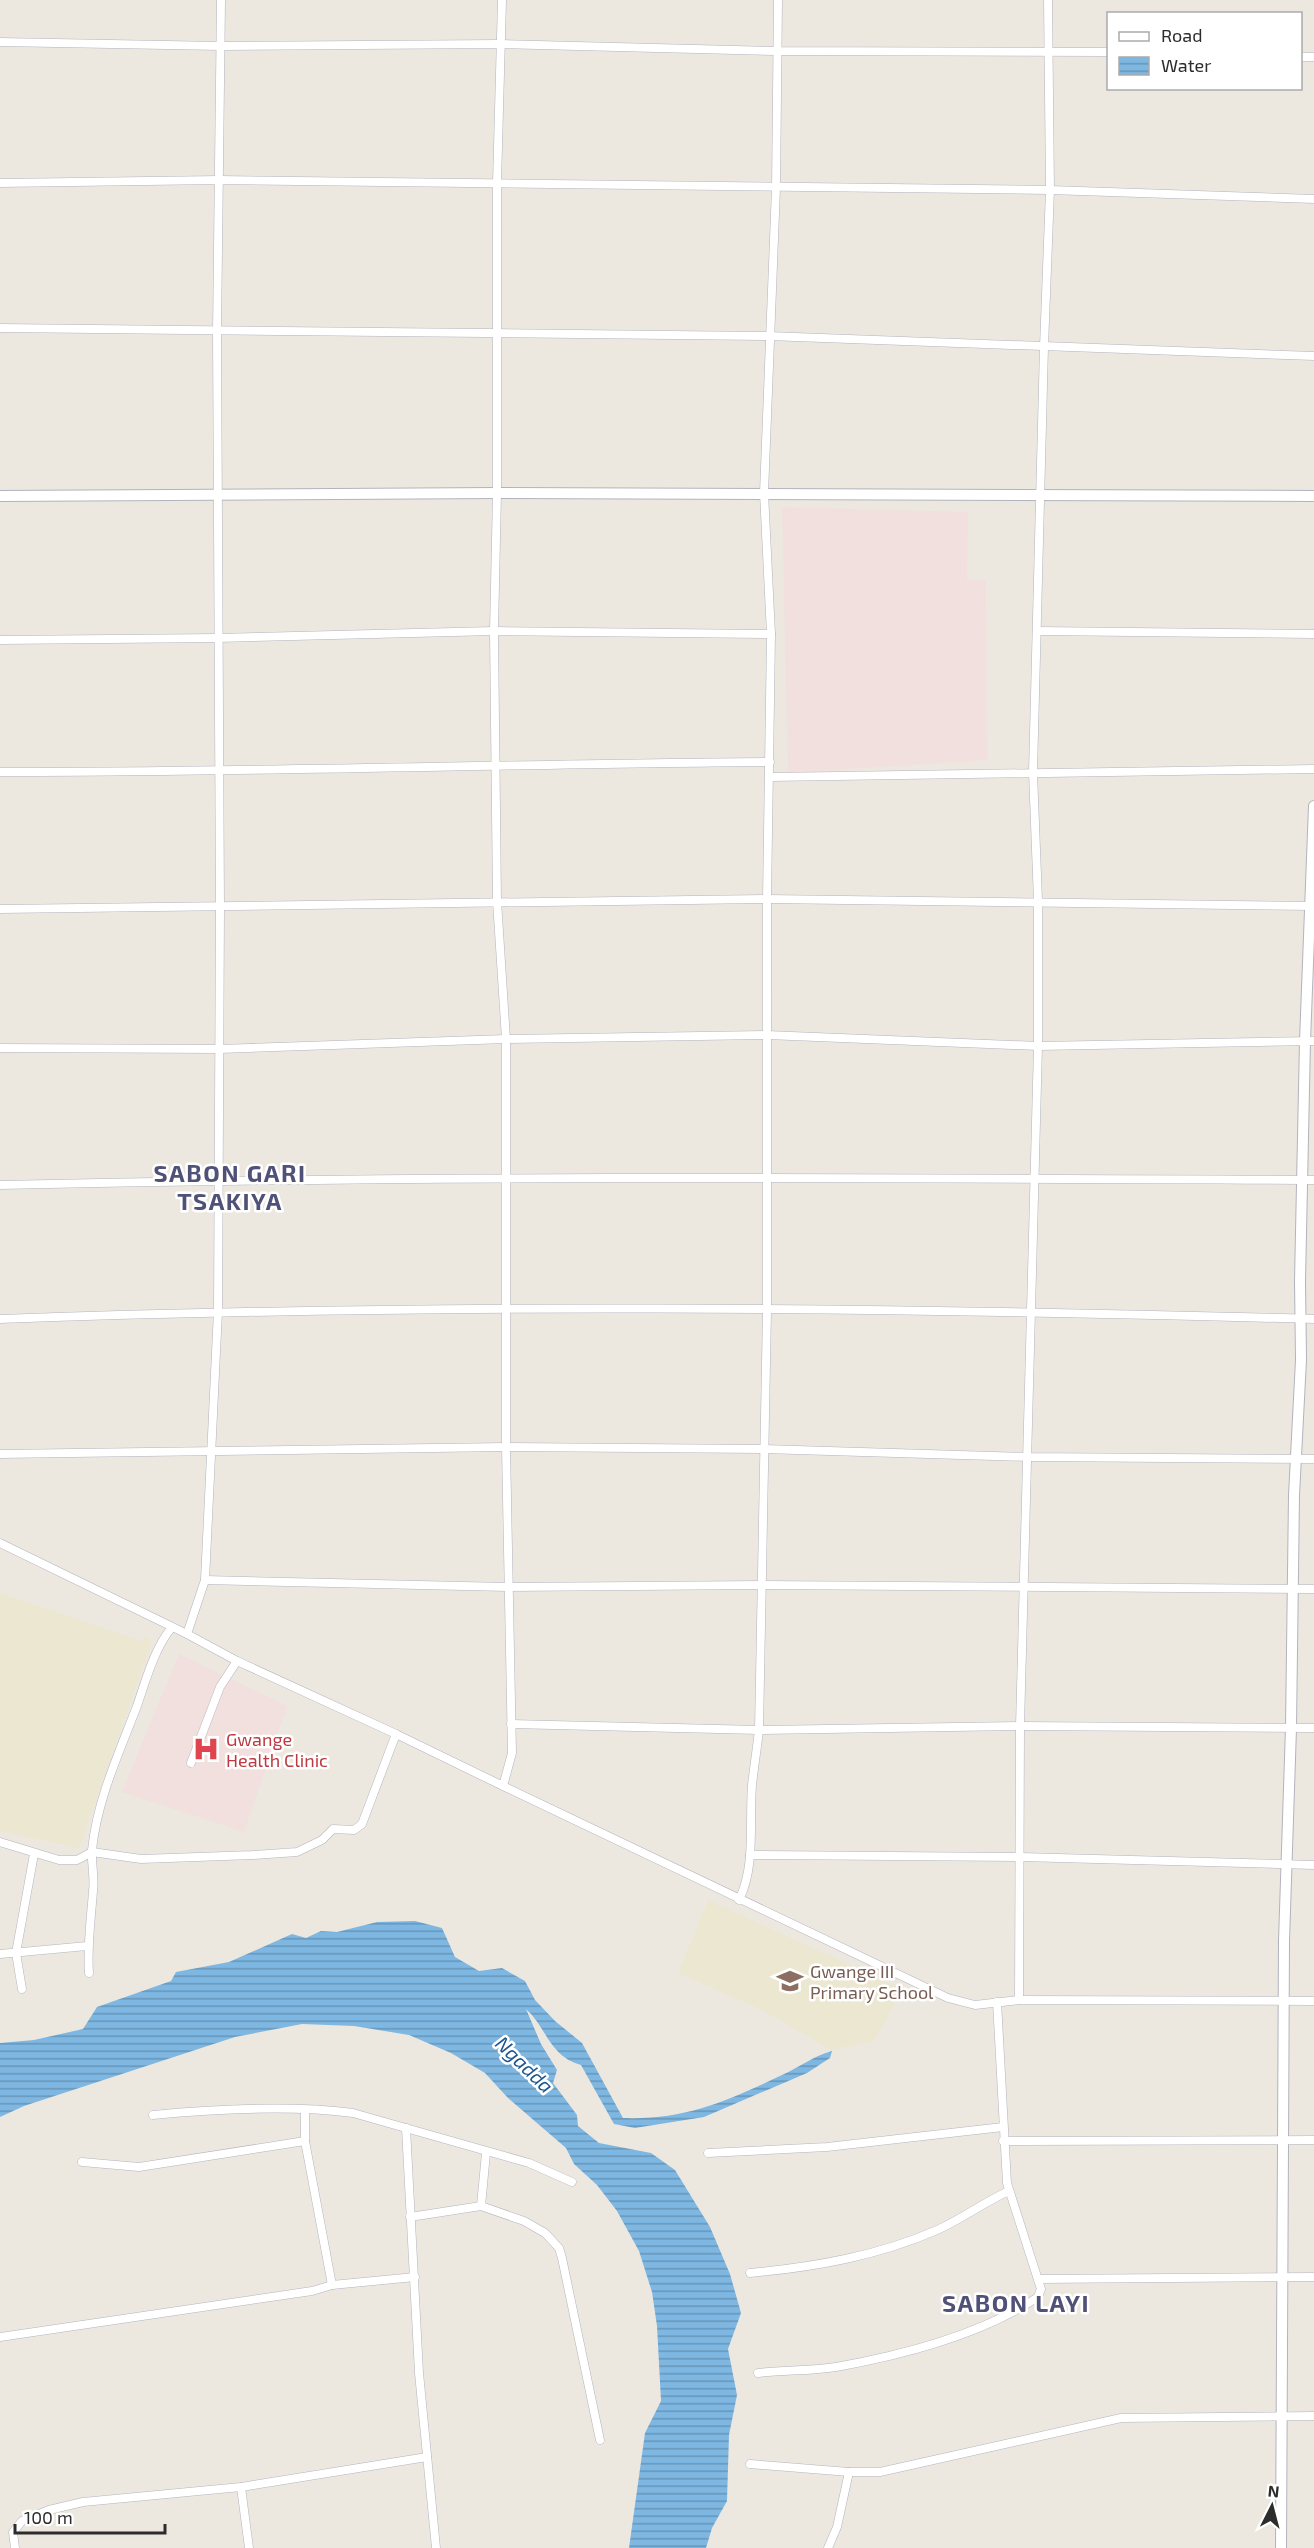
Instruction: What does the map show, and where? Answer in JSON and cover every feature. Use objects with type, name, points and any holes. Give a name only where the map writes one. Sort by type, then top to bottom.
[{"type":"main road","points":[[0,496],[497,493],[1314,496]]},
{"type":"main road","points":[[1281,2548],[1285,1865],[1291,1728],[1295,1459],[1301,1360],[1300,1319],[1309,1180],[1309,1041],[1314,806]]},
{"type":"street","points":[[187,1635],[205,1580],[218,1311],[220,772],[216,332],[221,0]]},
{"type":"street","points":[[502,0],[497,183],[497,493],[494,631],[497,901],[506,1039],[506,1447],[512,1753],[503,1786]]},
{"type":"street","points":[[739,1900],[746,1887],[750,1855],[752,1786],[759,1730],[767,1311],[767,899],[771,634],[764,493],[768,336],[776,188],[778,0]]},
{"type":"street","points":[[1019,2000],[1020,1726],[1029,1457],[1038,1046],[1038,901],[1033,772],[1050,190],[1048,0]]},
{"type":"street","points":[[0,42],[221,46],[499,44],[776,51],[1107,52]]},
{"type":"street","points":[[0,183],[219,180],[497,183],[1050,190],[1314,199]]},
{"type":"street","points":[[0,328],[768,336],[1314,356]]},
{"type":"street","points":[[0,640],[218,638],[494,631],[771,634]]},
{"type":"street","points":[[1036,631],[1314,634]]},
{"type":"street","points":[[0,772],[220,772],[495,764],[770,762]]},
{"type":"street","points":[[770,777],[1314,768]]},
{"type":"street","points":[[0,909],[767,899],[1312,906]]},
{"type":"street","points":[[0,1048],[219,1049],[506,1039],[767,1035],[1038,1046],[1309,1041]]},
{"type":"street","points":[[0,1185],[218,1180],[766,1177],[1309,1180]]},
{"type":"street","points":[[0,1319],[218,1311],[505,1310],[1031,1312],[1314,1319]]},
{"type":"street","points":[[0,1454],[506,1447],[763,1449],[1029,1457],[1314,1459]]},
{"type":"street","points":[[0,1543],[237,1661],[396,1734],[948,1998],[975,2005],[1019,2000],[1314,2001]]},
{"type":"street","points":[[205,1580],[508,1587],[1314,1589]]},
{"type":"street","points":[[89,1973],[87,1946],[95,1877],[92,1852],[107,1784],[155,1656],[163,1638],[172,1627]]},
{"type":"street","points":[[191,1763],[220,1687],[237,1661]]},
{"type":"street","points":[[511,1725],[759,1730],[1020,1726],[1314,1728]]},
{"type":"street","points":[[0,1842],[59,1860],[77,1860],[92,1852],[141,1859],[297,1852],[322,1840],[333,1829],[354,1830],[362,1824],[396,1734]]},
{"type":"street","points":[[22,1989],[16,1953],[34,1854]]},
{"type":"street","points":[[750,1855],[1021,1857],[1314,1865]]},
{"type":"street","points":[[0,1954],[87,1946]]},
{"type":"street","points":[[758,2373],[835,2367],[982,2328],[1038,2297],[1041,2289],[1009,2191],[1003,2140],[997,2002]]},
{"type":"street","points":[[153,2115],[327,2109],[353,2113],[529,2163],[572,2182]]},
{"type":"street","points":[[305,2110],[305,2141],[332,2285]]},
{"type":"street","points":[[708,2152],[827,2146],[1003,2127]]},
{"type":"street","points":[[406,2128],[419,2373],[436,2548]]},
{"type":"street","points":[[1003,2140],[1314,2140]]},
{"type":"street","points":[[82,2162],[139,2167],[305,2141]]},
{"type":"street","points":[[481,2206],[486,2152]]},
{"type":"street","points":[[750,2273],[835,2262],[902,2245],[939,2229],[1009,2191]]},
{"type":"street","points":[[410,2217],[481,2206],[524,2221],[553,2239],[559,2248],[600,2440]]},
{"type":"street","points":[[0,2337],[312,2290],[332,2285],[415,2277]]},
{"type":"street","points":[[1038,2279],[1314,2277]]},
{"type":"street","points":[[750,2464],[849,2472],[880,2472],[1121,2418],[1314,2416]]},
{"type":"street","points":[[15,2548],[13,2532],[22,2522],[49,2510],[83,2502],[241,2487],[427,2457]]},
{"type":"street","points":[[828,2548],[837,2527],[849,2472]]},
{"type":"street","points":[[241,2487],[249,2548]]},
{"type":"shaded area","points":[[782,507],[968,512],[967,579],[986,581],[987,760],[788,773]]},
{"type":"shaded area","points":[[0,1593],[142,1641],[145,1637],[152,1641],[79,1848],[0,1831]]},
{"type":"shaded area","name":"Gwange Health Clinic","points":[[179,1654],[287,1706],[244,1832],[122,1792]]},
{"type":"shaded area","name":"Gwange III Primary School","points":[[708,1900],[903,1989],[874,2041],[831,2050],[762,2010],[678,1973]]},
{"type":"water","name":"Ngadda","points":[[415,1921],[442,1928],[455,1957],[479,1971],[502,1968],[525,1981],[535,2000],[555,2021],[582,2043],[623,2118],[667,2116],[706,2107],[743,2093],[832,2051],[830,2058],[807,2073],[704,2117],[635,2128],[614,2124],[581,2065],[570,2061],[555,2048],[526,2009],[541,2044],[557,2070],[553,2083],[577,2115],[578,2126],[599,2143],[651,2153],[675,2170],[710,2227],[730,2274],[741,2313],[728,2349],[737,2395],[729,2435],[727,2501],[712,2528],[706,2548],[629,2548],[645,2433],[661,2401],[657,2326],[652,2292],[639,2251],[617,2211],[597,2185],[574,2164],[566,2148],[508,2098],[485,2073],[451,2053],[409,2035],[354,2026],[302,2024],[235,2037],[24,2106],[0,2117],[0,2043],[34,2040],[83,2029],[97,2007],[171,1981],[176,1972],[229,1962],[292,1934],[306,1938],[321,1931],[337,1932],[377,1922]]},
{"type":"place","name":"Gwange Health Clinic","points":[[206,1749]]},
{"type":"place","name":"Gwange III Primary School","points":[[790,1981]]},
{"type":"district","name":"SABON GARI TSAKIYA","points":[[230,1186]]},
{"type":"district","name":"SABON LAYI","points":[[1016,2302]]}]
